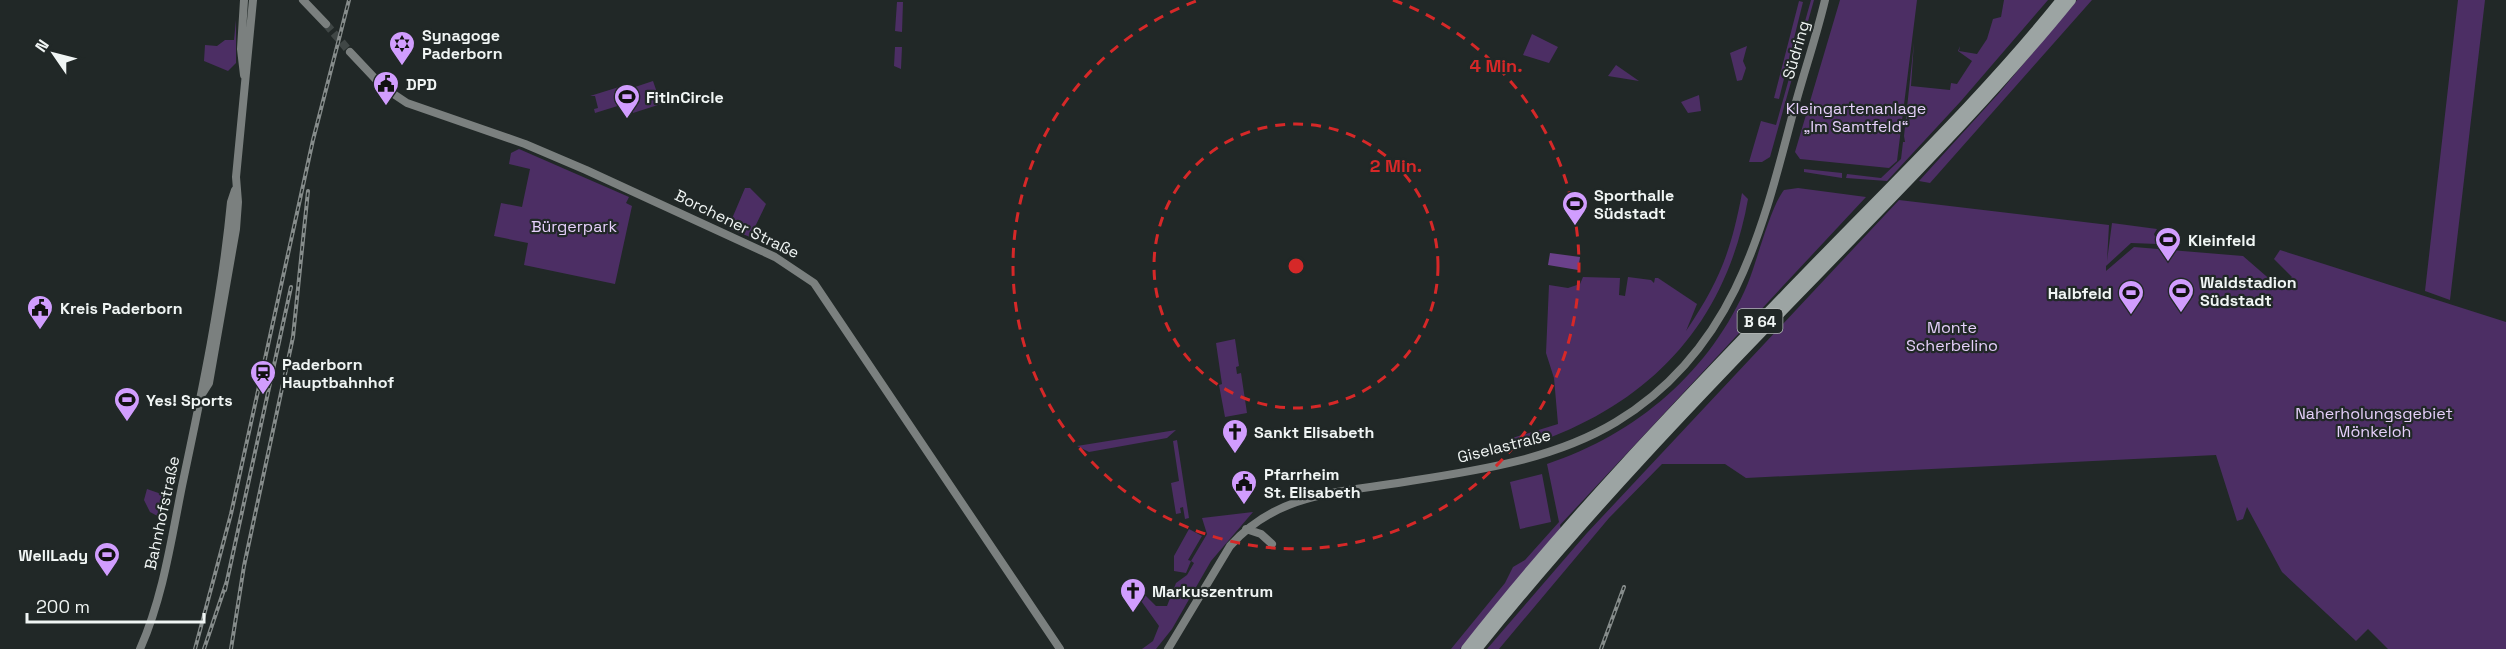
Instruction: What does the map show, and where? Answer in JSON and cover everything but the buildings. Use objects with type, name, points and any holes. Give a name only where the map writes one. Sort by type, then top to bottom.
[{"type":"highway","name":"B 64","points":[[1466,649],[1574,523],[1672,415],[1811,268],[1908,172],[2061,0]]},
{"type":"highway","name":"B 64","points":[[1477,649],[1639,463],[1914,177],[1996,88],[2071,0]]},
{"type":"main road","name":"Bahnhofstraße","points":[[140,649],[147,637],[164,579],[202,394],[202,381],[231,202],[235,190],[244,75],[241,49],[244,0]]},
{"type":"main road","name":"Bahnhofstraße","points":[[244,75],[249,62],[253,0]]},
{"type":"main road","points":[[303,0],[326,24]]},
{"type":"main road","name":"Südring","points":[[1776,177],[1826,0]]},
{"type":"main road","name":"Borchener Straße","points":[[350,52],[382,87],[407,103],[525,144],[775,256],[802,273],[817,287],[864,354],[1060,649]]},
{"type":"main road","name":"Giselastraße","points":[[1167,649],[1217,564],[1246,530],[1269,513],[1297,501],[1369,486],[1501,465],[1556,449],[1616,422],[1663,387],[1682,369],[1716,325],[1731,300],[1754,250],[1776,177]]},
{"type":"main road","points":[[1246,530],[1256,531],[1272,544]]},
{"type":"main road","name":"Bahnhofstraße","points":[[147,637],[148,649]]},
{"type":"green space","points":[[1811,0],[1814,0],[1770,157],[1762,162],[1749,162],[1761,121],[1776,125]]},
{"type":"green space","name":"Kleingartenanlage „Im Samtfeld“","points":[[1840,0],[1917,0],[1897,161],[1889,168],[1800,159],[1795,152]]},
{"type":"green space","points":[[2004,0],[2048,0],[1961,101],[1887,181],[1846,178],[1847,174],[1881,178],[1901,159],[1903,142],[1905,142],[1914,42],[1911,86],[1950,90],[1951,83],[1957,84],[1972,61],[1958,51],[1960,46],[1959,51],[1977,54],[1987,39],[1993,19],[2001,17]]},
{"type":"green space","points":[[2077,0],[2092,0],[1930,183],[1919,181],[1999,93]]},
{"type":"green space","points":[[2458,0],[2485,0],[2450,300],[2425,291]]},
{"type":"green space","points":[[1799,1],[1803,2],[1779,99],[1774,98]]},
{"type":"green space","points":[[897,2],[903,2],[902,32],[895,31]]},
{"type":"green space","points":[[236,20],[236,63],[228,71],[204,61],[205,45],[217,46],[225,40],[234,40]]},
{"type":"green space","points":[[1532,34],[1558,47],[1549,63],[1523,55]]},
{"type":"green space","points":[[1747,46],[1743,61],[1746,68],[1742,80],[1737,81],[1730,53]]},
{"type":"green space","points":[[895,47],[902,47],[901,69],[894,66]]},
{"type":"green space","points":[[1616,65],[1639,81],[1608,76]]},
{"type":"green space","points":[[653,81],[661,104],[633,113],[626,90]]},
{"type":"green space","points":[[619,87],[615,91],[618,102],[623,101],[624,104],[595,113],[594,109],[598,108],[595,96],[590,96]]},
{"type":"green space","points":[[1699,95],[1701,111],[1688,113],[1681,102]]},
{"type":"green space","name":"Bürgerpark","points":[[519,149],[629,197],[626,203],[632,206],[615,284],[524,265],[528,243],[494,236],[501,203],[522,207],[530,169],[509,164],[511,153]]},
{"type":"green space","points":[[1804,169],[1842,173],[1842,178],[1804,172]]},
{"type":"green space","points":[[745,188],[750,188],[766,204],[750,237],[728,228]]},
{"type":"green space","points":[[1798,188],[1866,197],[1560,525],[1561,529],[1460,649],[1451,649],[1505,583],[1513,567],[1525,560],[1559,522],[1547,464],[1580,451],[1640,417],[1692,371],[1714,344],[1732,315],[1748,283],[1779,198],[1784,190]]},
{"type":"green space","points":[[1742,193],[1748,199],[1737,246],[1720,288],[1698,326],[1671,359],[1639,388],[1602,413],[1561,433],[1516,449],[1509,439],[1558,424],[1554,378],[1546,353],[1549,285],[1568,288],[1580,284],[1583,277],[1620,278],[1619,295],[1625,296],[1628,277],[1651,280],[1654,283],[1655,278],[1658,278],[1697,304],[1686,331],[1707,297],[1722,266],[1733,233]]},
{"type":"green space","points":[[1899,200],[2109,225],[2107,261],[2112,223],[2157,229],[2154,234],[2158,244],[2131,243],[2106,266],[2106,271],[2134,247],[2243,256],[2281,289],[2292,277],[2274,259],[2280,250],[2506,322],[2506,649],[2388,649],[2368,629],[2356,641],[2282,572],[2247,507],[2243,519],[2237,521],[2216,455],[1746,478],[1725,464],[1662,464],[1609,518],[1499,649],[1487,649],[1587,533]]},
{"type":"green space","points":[[1235,339],[1239,366],[1236,367],[1237,374],[1241,373],[1247,413],[1225,417],[1219,385],[1222,384],[1216,343]]},
{"type":"green space","points":[[1176,430],[1167,438],[1089,452],[1077,446]]},
{"type":"green space","points":[[1177,440],[1189,518],[1185,519],[1183,507],[1180,508],[1181,513],[1176,514],[1171,483],[1179,481],[1173,441]]},
{"type":"green space","points":[[1542,474],[1551,522],[1520,529],[1510,482]]},
{"type":"green space","points":[[147,489],[167,496],[163,519],[150,512],[144,500]]},
{"type":"green space","points":[[1253,512],[1211,561],[1172,629],[1156,649],[1142,649],[1153,641],[1159,626],[1139,598],[1145,595],[1156,606],[1167,606],[1176,583],[1187,575],[1194,563],[1191,561],[1207,534],[1202,518]]},
{"type":"green space","points":[[1189,529],[1202,536],[1188,560],[1191,561],[1186,573],[1174,571],[1174,556]]},
{"type":"shaded area","points":[[1550,253],[1580,257],[1578,270],[1548,265]]},
{"type":"tunnel","points":[[326,24],[350,52]]},
{"type":"railway","points":[[195,649],[231,514],[313,140],[349,0]]},
{"type":"railway","points":[[231,649],[244,566],[293,337],[308,191]]},
{"type":"railway","points":[[225,590],[291,287]]},
{"type":"railway","points":[[204,649],[227,581]]},
{"type":"railway","points":[[1601,649],[1624,587]]},
{"type":"place","name":"Synagoge Paderborn","points":[[402,67]]},
{"type":"place","name":"DPD","points":[[386,107]]},
{"type":"place","name":"FitInCircle","points":[[627,120]]},
{"type":"place","name":"Sporthalle Südstadt","points":[[1575,227]]},
{"type":"place","name":"Kleinfeld","points":[[2168,263]]},
{"type":"place","name":"Waldstadion Südstadt","points":[[2181,314]]},
{"type":"place","name":"Halbfeld","points":[[2131,316]]},
{"type":"place","name":"Kreis Paderborn","points":[[40,331]]},
{"type":"place","name":"Paderborn Hauptbahnhof","points":[[263,396]]},
{"type":"place","name":"Yes! Sports","points":[[127,423]]},
{"type":"place","name":"Sankt Elisabeth","points":[[1235,455]]},
{"type":"place","name":"Pfarrheim St. Elisabeth","points":[[1244,506]]},
{"type":"place","name":"WellLady","points":[[107,578]]},
{"type":"place","name":"Markuszentrum","points":[[1133,614]]},
{"type":"park label","name":"Monte Scherbelino","points":[[1952,336]]},
{"type":"park label","name":"Naherholungsgebiet Mönkeloh","points":[[2374,422]]}]
